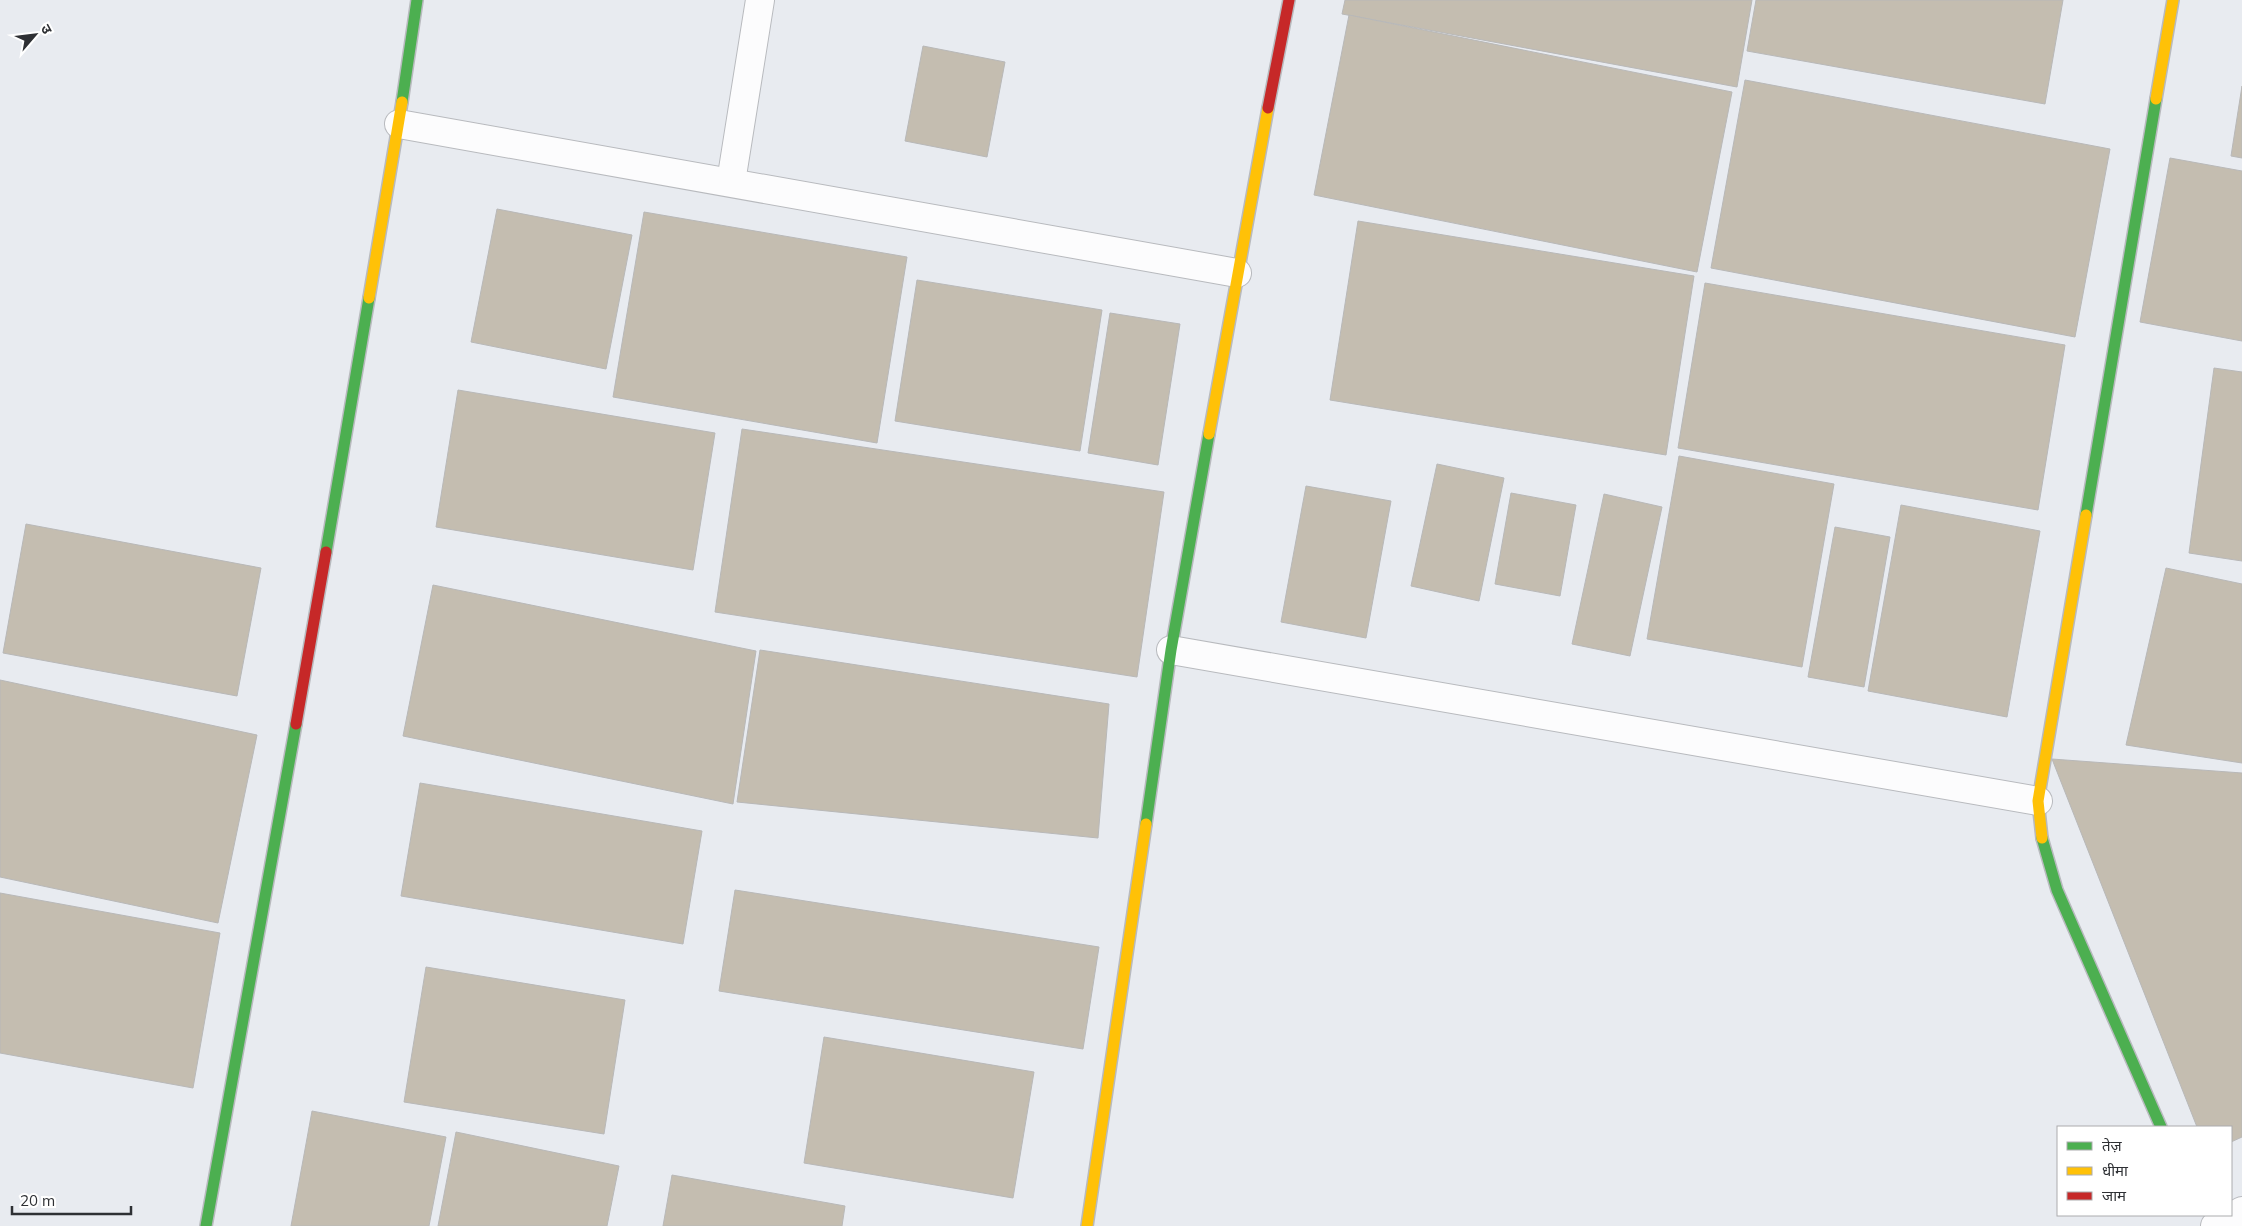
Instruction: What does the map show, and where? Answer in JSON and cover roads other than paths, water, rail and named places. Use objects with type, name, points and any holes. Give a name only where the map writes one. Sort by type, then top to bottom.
[{"type":"street","points":[[206,1226],[293,740],[399,124],[417,0]]},
{"type":"street","points":[[731,182],[760,0]]},
{"type":"street","points":[[1087,1226],[1171,650],[1237,273],[1289,0]]},
{"type":"street","points":[[2160,1126],[2057,890],[2043,846],[2038,801],[2173,0]]},
{"type":"street","points":[[399,124],[1237,273]]},
{"type":"street","points":[[1171,650],[2038,801]]},
{"type":"street","points":[[2215,1226],[2232,1216]]}]
